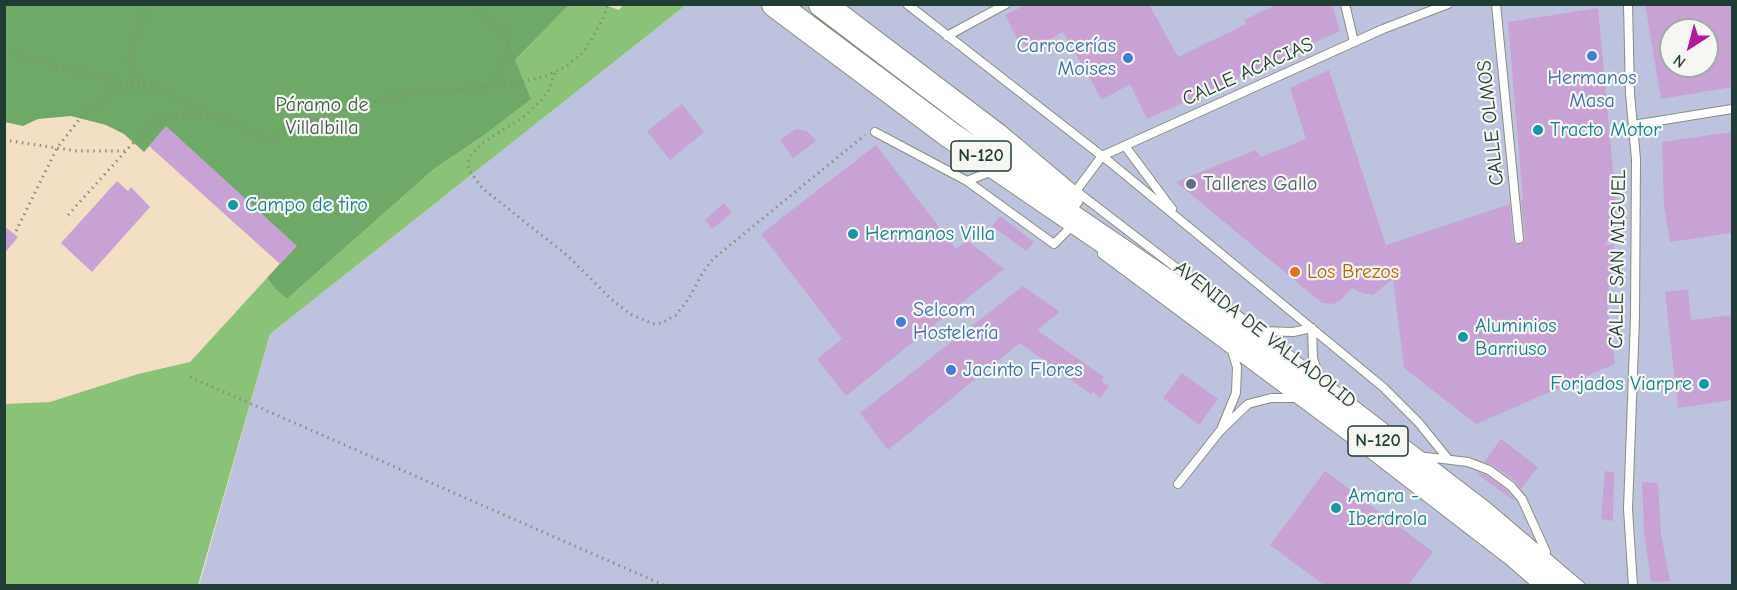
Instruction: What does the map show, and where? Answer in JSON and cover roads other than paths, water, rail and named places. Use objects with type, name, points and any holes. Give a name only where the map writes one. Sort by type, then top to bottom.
[{"type":"highway","name":"N-120","points":[[776,4],[950,135],[1192,300]]},
{"type":"highway","name":"N-120","points":[[822,4],[971,117],[1192,300]]},
{"type":"highway","name":"AVENIDA DE VALLADOLID","points":[[1192,300],[1469,510],[1560,585]]},
{"type":"lane","name":"AVENIDA DE VALLADOLID","points":[[907,4],[1102,156],[1383,387],[1419,423],[1448,459]]},
{"type":"lane","points":[[946,36],[1006,4]]},
{"type":"lane","points":[[1345,4],[1354,42]]},
{"type":"lane","name":"CALLE ACACIAS","points":[[1076,191],[1102,156],[1354,42],[1448,4]]},
{"type":"lane","name":"CALLE OLMOS","points":[[1496,4],[1519,239]]},
{"type":"lane","name":"CALLE SAN MIGUEL","points":[[1628,4],[1636,159],[1635,318],[1628,509],[1633,585]]},
{"type":"lane","points":[[1633,125],[1732,109]]},
{"type":"lane","name":"AVENIDA DE VALLADOLID","points":[[971,117],[1011,142],[1423,456],[1581,585]]},
{"type":"lane","points":[[875,132],[967,182],[1054,244],[1069,229]]},
{"type":"lane","points":[[950,135],[992,171],[1043,209]]},
{"type":"lane","points":[[1125,146],[1180,219]]},
{"type":"lane","points":[[967,182],[992,171]]},
{"type":"lane","points":[[1060,222],[1078,236]]},
{"type":"lane","name":"AVENIDA DE VALLADOLID","points":[[1097,250],[1421,492],[1538,585]]},
{"type":"lane","points":[[1258,330],[1275,333],[1312,328],[1313,358],[1319,378]]},
{"type":"lane","points":[[1220,431],[1236,393],[1237,367],[1232,351]]},
{"type":"lane","points":[[1178,484],[1220,431],[1248,404],[1271,398],[1294,398]]},
{"type":"lane","points":[[1423,456],[1468,462],[1489,470],[1511,486],[1522,499],[1548,556]]},
{"type":"place","name":"Hermanos Masa","points":[[1592,56]]},
{"type":"place","name":"Carrocerías Moises","points":[[1128,58]]},
{"type":"place","name":"Tracto Motor","points":[[1538,130]]},
{"type":"place","name":"Talleres Gallo","points":[[1191,184]]},
{"type":"place","name":"Campo de tiro","points":[[233,205]]},
{"type":"place","name":"Hermanos Villa","points":[[853,234]]},
{"type":"place","name":"Los Brezos","points":[[1295,272]]},
{"type":"place","name":"Selcom Hostelería","points":[[901,322]]},
{"type":"place","name":"Aluminios Barriuso","points":[[1463,337]]},
{"type":"place","name":"Jacinto Flores","points":[[951,370]]},
{"type":"place","name":"Forjados Viarpre","points":[[1704,384]]},
{"type":"place","name":"Amara - Iberdrola","points":[[1336,508]]},
{"type":"park label","name":"Páramo de Villalbilla","points":[[322,116]]}]
